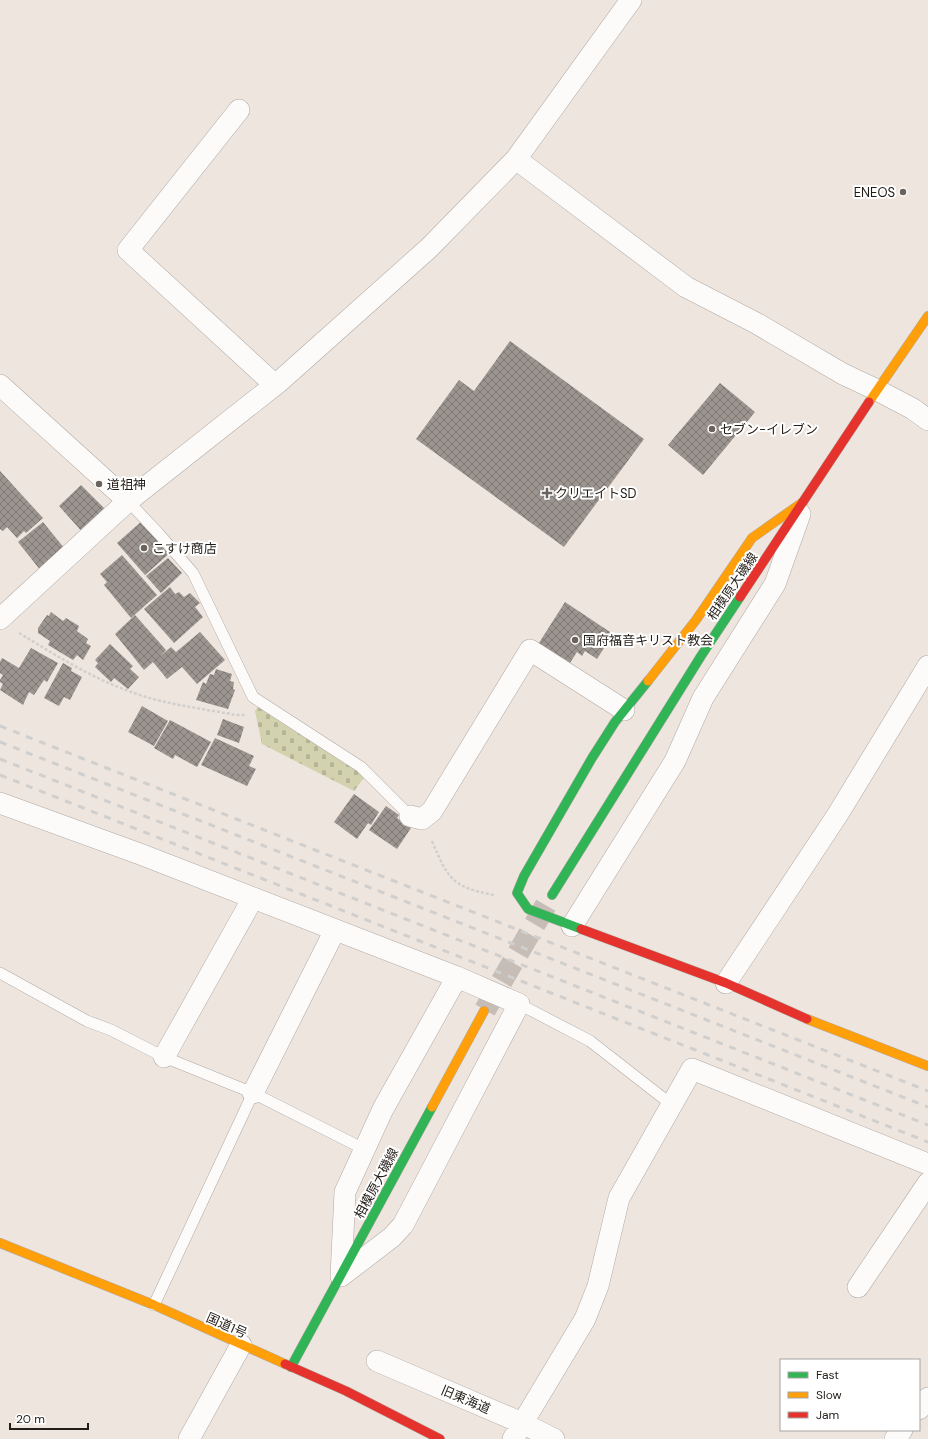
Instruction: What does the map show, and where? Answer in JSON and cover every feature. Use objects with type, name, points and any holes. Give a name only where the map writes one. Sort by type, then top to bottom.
[{"type":"main road","name":"相模原大磯線","points":[[552,895],[701,656],[805,501],[877,390],[928,316]]},
{"type":"main road","points":[[805,501],[752,538],[696,620],[615,722],[592,758],[524,876],[517,893],[528,909],[726,983],[799,1016],[928,1066]]},
{"type":"main road","name":"相模原大磯線","points":[[291,1367],[484,1011]]},
{"type":"main road","name":"国道1号","points":[[0,1243],[154,1305],[241,1346],[346,1391],[440,1439]]},
{"type":"street","points":[[7,624],[128,502],[275,385],[429,248],[516,159],[631,0]]},
{"type":"street","points":[[239,110],[128,250],[275,385]]},
{"type":"street","points":[[516,159],[686,287],[756,323],[843,374],[913,409],[928,420]]},
{"type":"street","points":[[0,385],[128,502]]},
{"type":"street","points":[[572,926],[675,761],[703,698],[776,584],[805,501]]},
{"type":"street","points":[[416,817],[432,811],[530,650],[624,710]]},
{"type":"street","points":[[726,983],[838,814],[928,666]]},
{"type":"street","points":[[0,803],[140,854],[457,977],[520,1004],[403,1225],[392,1237],[341,1276]]},
{"type":"street","points":[[164,1057],[253,898]]},
{"type":"street","points":[[253,1093],[335,930]]},
{"type":"street","points":[[341,1276],[345,1192],[383,1109],[457,977]]},
{"type":"street","points":[[518,1431],[585,1319],[598,1286],[619,1198],[692,1069],[928,1164]]},
{"type":"street","points":[[858,1287],[928,1183]]},
{"type":"street","points":[[189,1439],[241,1346]]},
{"type":"street","name":"旧東海道","points":[[377,1361],[518,1431],[554,1439]]},
{"type":"street","points":[[920,1408],[928,1398]]},
{"type":"street","points":[[895,1439],[901,1431]]},
{"type":"lane","points":[[128,502],[159,534],[193,573],[253,697],[361,767],[416,817]]},
{"type":"lane","points":[[0,973],[87,1021],[111,1030],[164,1057],[253,1093],[356,1145],[366,1148]]},
{"type":"lane","points":[[520,1004],[590,1041],[672,1105]]},
{"type":"lane","points":[[154,1305],[253,1093]]},
{"type":"path","points":[[7,624],[87,674],[127,691],[174,704],[236,715],[251,715],[253,697]]},
{"type":"path","points":[[416,817],[446,872],[457,884],[468,890],[496,896],[517,893]]},
{"type":"green space","points":[[259,705],[366,775],[354,791],[262,744],[255,711]]},
{"type":"building","name":"クリエイトSD","points":[[510,341],[644,439],[564,547],[416,439],[459,380],[474,391]]},
{"type":"building","name":"セブン-イレブン","points":[[720,383],[755,412],[703,475],[668,445]]},
{"type":"building","points":[[0,471],[43,518],[26,533],[24,531],[17,538],[7,527],[3,531],[0,529]]},
{"type":"building","points":[[81,485],[108,512],[85,535],[59,506]]},
{"type":"building","name":"こすけ商店","points":[[143,520],[171,552],[145,575],[117,543]]},
{"type":"building","points":[[43,522],[65,549],[41,571],[18,542]]},
{"type":"building","points":[[122,555],[157,595],[131,618],[104,585],[107,582],[100,574]]},
{"type":"building","points":[[168,558],[182,573],[161,593],[146,576]]},
{"type":"building","points":[[170,587],[175,594],[179,592],[184,597],[190,593],[200,603],[195,607],[203,617],[174,643],[144,609]]},
{"type":"building","name":"国府福音キリスト教会","points":[[565,602],[613,634],[597,659],[585,651],[582,656],[577,652],[568,666],[537,646]]},
{"type":"building","points":[[51,612],[63,621],[66,618],[79,626],[77,631],[88,639],[86,643],[91,646],[83,660],[77,655],[73,660],[48,645],[50,641],[38,633],[38,628],[47,615],[49,616]]},
{"type":"building","points":[[135,615],[166,650],[159,657],[171,647],[176,652],[200,632],[225,660],[197,684],[182,667],[167,679],[153,662],[144,670],[115,634]]},
{"type":"building","points":[[110,644],[133,666],[130,669],[139,677],[128,689],[114,678],[111,682],[95,667],[98,663],[95,660]]},
{"type":"building","points":[[31,648],[58,663],[47,682],[44,680],[34,695],[29,692],[23,705],[0,690],[3,684],[0,680],[3,675],[0,673],[0,662],[2,658],[19,668]]},
{"type":"building","points":[[63,663],[72,668],[71,671],[82,677],[70,700],[64,697],[59,706],[44,698]]},
{"type":"building","points":[[216,669],[232,674],[230,681],[234,682],[233,689],[235,690],[228,709],[196,700],[203,682],[206,684],[210,674],[214,675]]},
{"type":"building","points":[[142,706],[168,721],[154,746],[128,732]]},
{"type":"building","points":[[223,719],[244,727],[239,743],[217,735]]},
{"type":"building","points":[[170,720],[211,742],[197,767],[175,755],[173,759],[154,748]]},
{"type":"building","points":[[215,738],[254,756],[249,766],[256,769],[247,786],[201,765]]},
{"type":"building","points":[[354,794],[379,812],[371,825],[368,823],[357,839],[334,822]]},
{"type":"building","points":[[386,806],[399,815],[397,818],[411,828],[397,849],[369,830]]},
{"type":"tunnel","points":[[485,1010],[550,898]]},
{"type":"railway","points":[[0,726],[928,1091]]},
{"type":"railway","points":[[0,742],[928,1107]]},
{"type":"railway","points":[[0,759],[928,1125]]},
{"type":"railway","points":[[0,775],[928,1142]]},
{"type":"traffic: fast","points":[[552,895],[701,656],[740,597]]},
{"type":"traffic: fast","points":[[581,929],[528,909],[517,893],[524,876],[592,758],[615,722],[648,681]]},
{"type":"traffic: fast","points":[[291,1367],[432,1107]]},
{"type":"traffic: slow","points":[[869,402],[928,316]]},
{"type":"traffic: slow","points":[[648,681],[696,620],[752,538],[803,502]]},
{"type":"traffic: slow","points":[[432,1107],[484,1011]]},
{"type":"traffic: slow","points":[[807,1019],[928,1066]]},
{"type":"traffic: slow","points":[[0,1243],[154,1305],[285,1364]]},
{"type":"traffic: jam","points":[[740,597],[869,402]]},
{"type":"traffic: jam","points":[[581,929],[726,983],[807,1019]]},
{"type":"traffic: jam","points":[[285,1364],[346,1391],[440,1439]]},
{"type":"place","name":"ENEOS","points":[[903,192]]},
{"type":"place","name":"セブン-イレブン","points":[[712,429]]},
{"type":"place","name":"道祖神","points":[[99,484]]},
{"type":"place","name":"クリエイトSD","points":[[547,493]]},
{"type":"place","name":"こすけ商店","points":[[144,548]]},
{"type":"place","name":"国府福音キリスト教会","points":[[575,640]]}]
